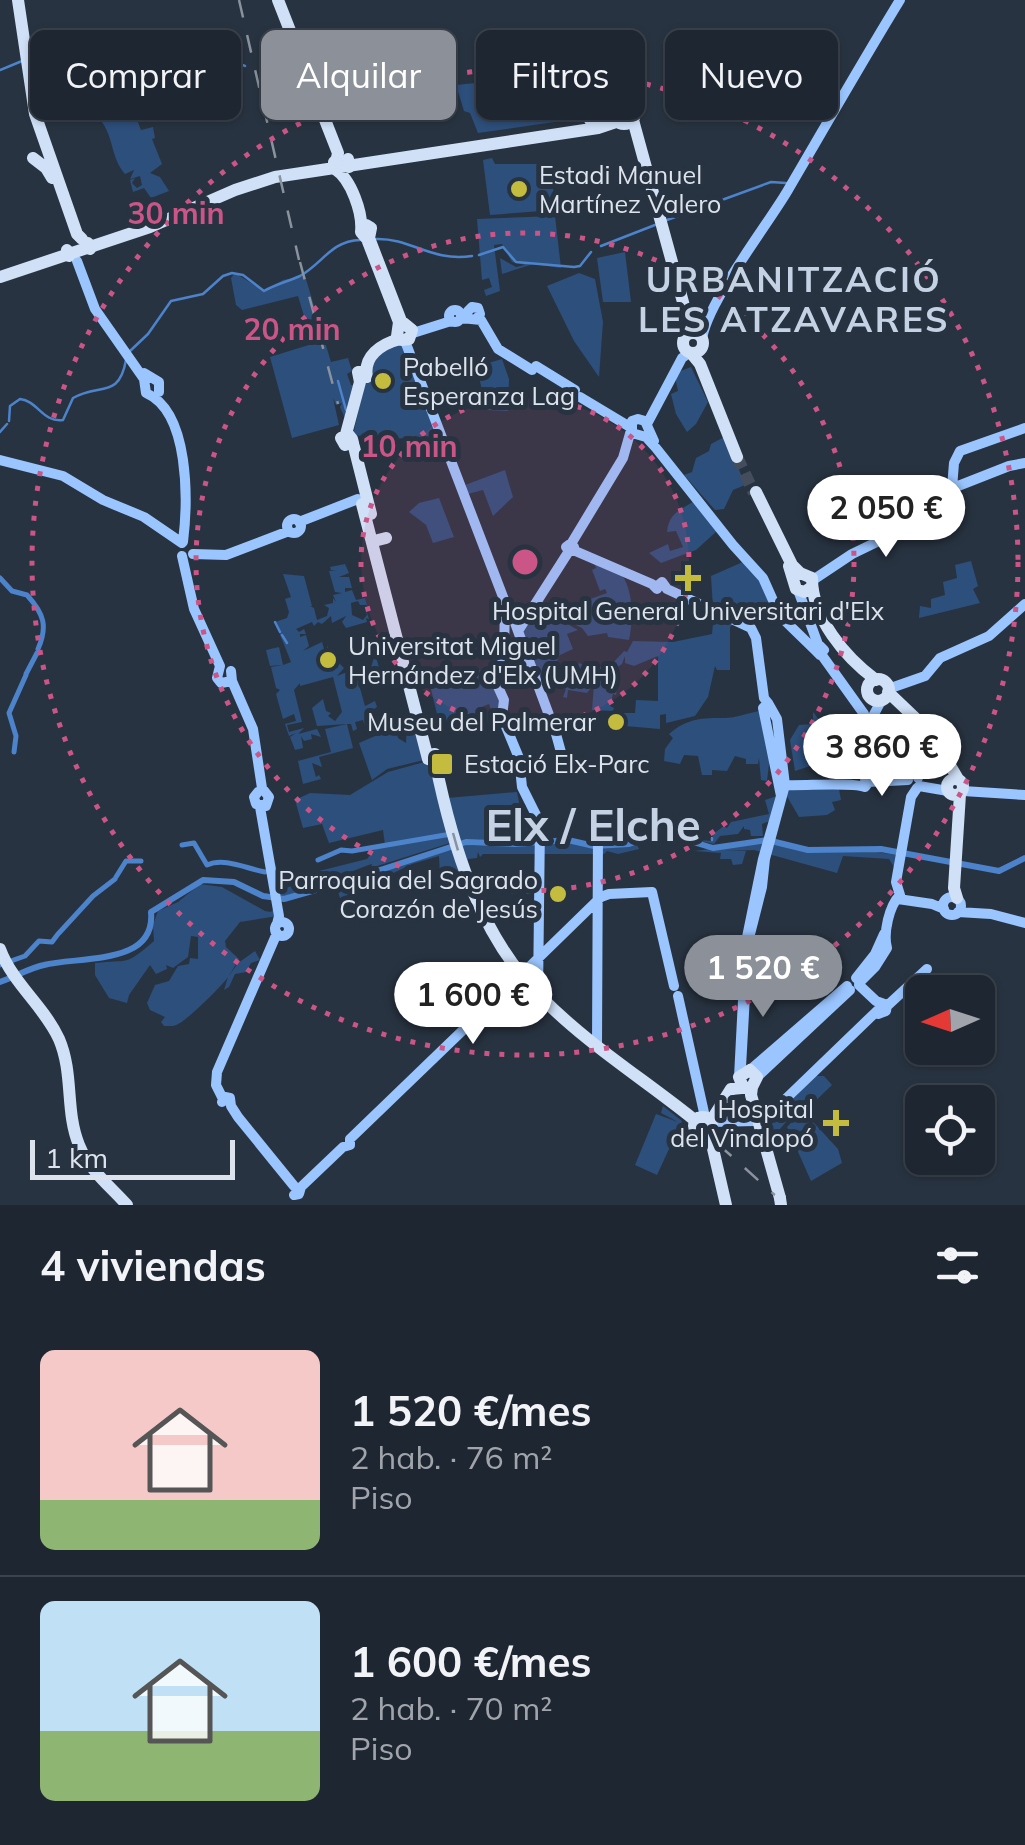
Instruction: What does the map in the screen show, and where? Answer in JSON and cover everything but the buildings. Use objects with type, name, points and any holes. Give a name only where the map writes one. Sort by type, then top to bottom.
[{"type":"highway","points":[[16,0],[40,133],[78,246]]},
{"type":"highway","points":[[278,0],[405,333],[372,352],[363,374],[349,444],[381,585],[462,868],[481,917],[539,999],[583,1038],[706,1126],[726,1205]]},
{"type":"highway","points":[[2,275],[271,177],[581,130],[622,119],[634,131],[693,343],[738,456]]},
{"type":"highway","points":[[2,275],[150,227],[271,177],[423,151]]},
{"type":"highway","points":[[33,158],[48,171],[78,246]]},
{"type":"highway","points":[[77,204],[72,211],[78,246]]},
{"type":"highway","points":[[2,275],[176,213]]},
{"type":"highway","points":[[78,246],[150,227]]},
{"type":"highway","points":[[755,493],[824,628],[881,690],[931,733],[956,790],[954,898]]},
{"type":"highway","points":[[362,500],[382,539],[400,644]]},
{"type":"highway","points":[[413,687],[431,756]]},
{"type":"highway","points":[[2,958],[60,1041],[68,1067],[74,1133],[82,1153],[125,1205]]},
{"type":"highway","points":[[706,1126],[731,1089],[746,1078],[777,1182],[780,1205]]},
{"type":"main road","points":[[518,632],[900,0]]},
{"type":"main road","points":[[78,246],[94,309],[148,382],[146,392],[156,394],[180,444],[187,549],[199,614],[254,733],[261,792],[254,800],[262,807],[280,926],[217,1072],[216,1085],[307,1205]]},
{"type":"main road","points":[[564,763],[405,333],[464,316],[483,322],[498,348],[639,428],[764,578],[780,616],[820,650],[870,719],[914,754],[916,767],[896,895],[879,946],[855,986],[746,1078],[741,1067],[748,942],[782,787],[755,635],[741,622],[570,549]]},
{"type":"main road","points":[[956,485],[954,464],[960,452],[1025,428]]},
{"type":"main road","points":[[0,460],[68,478],[103,500],[144,517],[187,549],[226,554],[362,500]]},
{"type":"main road","points":[[820,650],[804,585],[883,539],[902,520],[956,485],[1025,463]]},
{"type":"main road","points":[[719,525],[764,577],[774,602]]},
{"type":"main road","points":[[508,609],[535,604]]},
{"type":"main road","points":[[870,719],[881,690],[927,675],[940,658],[989,636],[1025,604]]},
{"type":"main road","points":[[508,609],[504,655],[495,680],[504,700],[502,718],[519,758],[523,790],[540,828],[539,999]]},
{"type":"main road","points":[[782,787],[912,783],[1025,794]]},
{"type":"main road","points":[[597,1048],[598,834]]},
{"type":"main road","points":[[297,1190],[598,900],[609,894],[652,892],[706,1126],[754,1121]]},
{"type":"main road","points":[[896,895],[932,904],[954,898],[1025,924]]},
{"type":"main road","points":[[768,1118],[926,967]]},
{"type":"main road","points":[[855,986],[882,1006]]},
{"type":"shaded area","points":[[476,83],[476,120],[568,120],[478,133],[470,113],[464,111],[456,85]]},
{"type":"shaded area","points":[[137,120],[141,130],[153,127],[152,139],[162,164],[150,173],[160,177],[169,191],[151,198],[144,188],[133,192],[130,180],[135,178],[132,183],[137,188],[142,185],[140,176],[130,179],[134,170],[125,174],[120,168],[102,122]]},
{"type":"shaded area","points":[[492,158],[495,164],[551,164],[555,210],[490,215],[483,160]]},
{"type":"shaded area","points":[[555,216],[561,268],[533,264],[502,274],[500,258],[516,267],[525,265],[512,262],[502,244],[494,245],[500,291],[486,296],[484,290],[492,287],[489,278],[482,280],[477,219]]},
{"type":"shaded area","points":[[625,252],[631,302],[603,302],[597,258]]},
{"type":"shaded area","points":[[235,273],[264,291],[283,280],[305,276],[331,362],[348,358],[352,371],[347,374],[351,385],[356,385],[347,423],[342,403],[336,405],[333,398],[339,425],[292,438],[270,357],[312,344],[309,319],[304,316],[298,296],[242,310],[236,305],[231,278]]},
{"type":"shaded area","points":[[579,273],[595,279],[603,322],[599,377],[574,341],[547,286]]},
{"type":"shaded area","points":[[403,342],[439,437],[384,439],[353,435],[375,355]]},
{"type":"shaded area","points":[[502,359],[509,379],[508,411],[486,410],[475,367]]},
{"type":"shaded area","points":[[691,367],[708,402],[687,432],[676,414],[671,394],[678,391],[678,372]]},
{"type":"shaded area","points":[[726,436],[745,485],[733,490],[724,509],[715,510],[684,475],[692,472],[696,458],[709,451],[711,444]]},
{"type":"shaded area","points":[[505,470],[513,497],[493,516],[483,490],[468,494],[465,485]]},
{"type":"shaded area","points":[[439,498],[454,537],[433,543],[426,525],[409,512],[419,503]]},
{"type":"shaded area","points":[[696,500],[717,531],[696,550],[661,563],[649,553],[668,544],[670,551],[683,547],[676,531],[667,532],[668,525],[677,512]]},
{"type":"shaded area","points":[[593,560],[616,570],[626,582],[631,607],[629,640],[608,637],[607,633],[588,636],[574,624],[573,605],[607,593],[605,589],[600,591],[592,570],[596,568]]},
{"type":"shaded area","points":[[745,561],[759,576],[771,608],[740,619],[713,608],[711,576]]},
{"type":"shaded area","points":[[971,561],[978,586],[973,589],[980,603],[919,618],[920,606],[931,608],[931,599],[945,595],[943,582],[957,578],[955,565]]},
{"type":"shaded area","points":[[345,564],[349,573],[339,577],[349,577],[352,588],[345,588],[345,592],[352,590],[356,600],[365,598],[367,605],[351,603],[352,615],[363,620],[367,615],[365,607],[369,619],[366,618],[367,622],[346,628],[342,622],[346,616],[332,623],[331,616],[322,624],[314,626],[312,622],[296,629],[304,629],[306,634],[300,634],[306,635],[309,646],[303,651],[322,642],[328,662],[327,645],[334,667],[338,668],[336,660],[344,668],[337,676],[347,672],[365,676],[375,654],[381,674],[358,681],[365,706],[375,701],[377,707],[367,714],[370,726],[365,727],[363,720],[355,722],[357,729],[353,731],[351,724],[317,726],[312,708],[323,699],[326,711],[331,713],[328,716],[335,721],[342,712],[333,677],[300,683],[294,690],[302,722],[287,725],[289,732],[317,729],[321,737],[311,734],[312,739],[304,741],[301,736],[303,748],[295,750],[290,737],[296,733],[289,736],[285,724],[296,721],[294,714],[283,719],[276,694],[280,690],[271,667],[282,665],[270,666],[266,650],[279,647],[283,665],[291,662],[275,622],[287,618],[289,612],[285,599],[291,597],[283,574],[304,576],[317,620],[327,616],[329,608],[324,605],[333,603],[333,598],[336,602],[333,595],[342,593],[335,592],[329,571],[337,570],[330,567]]},
{"type":"shaded area","points":[[541,599],[562,621],[578,630],[567,634],[573,649],[560,655],[555,665],[572,673],[579,663],[593,668],[596,661],[601,672],[609,670],[618,679],[610,706],[613,711],[592,710],[594,684],[587,693],[568,690],[567,698],[563,697],[566,689],[553,687],[555,678],[536,678],[520,633]]},
{"type":"shaded area","points":[[714,613],[735,622],[730,627],[730,670],[717,670],[715,666],[708,697],[695,716],[666,723],[666,714],[660,715],[660,729],[613,725],[615,713],[635,713],[636,700],[658,701],[658,656],[634,666],[625,663],[625,656],[615,669],[610,666],[627,652],[633,641],[673,642],[712,634]]},
{"type":"shaded area","points":[[447,668],[495,671],[501,701],[499,719],[494,719],[489,704],[482,707],[484,723],[470,715],[450,729],[445,718],[438,718],[428,677]]},
{"type":"shaded area","points":[[759,711],[770,756],[767,781],[761,780],[759,758],[758,764],[746,764],[746,759],[735,756],[727,771],[712,770],[712,775],[702,775],[698,756],[684,755],[680,764],[664,761],[665,749],[673,738],[669,734],[682,725]]},
{"type":"shaded area","points":[[813,712],[833,738],[827,765],[817,773],[813,765],[795,771],[790,740],[799,725],[813,724]]},
{"type":"shaded area","points":[[347,724],[353,748],[319,757],[322,767],[312,763],[316,777],[321,779],[303,784],[298,761],[331,752],[325,729]]},
{"type":"shaded area","points":[[419,724],[424,760],[387,769],[372,780],[359,743],[396,727],[398,738],[406,743],[407,726]]},
{"type":"shaded area","points":[[428,761],[453,842],[371,868],[372,864],[279,897],[275,863],[286,888],[320,875],[319,871],[367,859],[376,847],[385,845],[383,830],[329,843],[322,824],[303,828],[295,800],[310,793],[350,795],[388,772]]},
{"type":"shaded area","points":[[781,786],[839,789],[841,800],[832,802],[835,810],[827,815],[799,817]]},
{"type":"shaded area","points":[[517,792],[523,823],[529,830],[538,831],[538,841],[458,841],[447,798]]},
{"type":"shaded area","points":[[780,795],[772,820],[762,824],[763,836],[751,836],[744,826],[738,834],[720,836],[714,844],[663,833],[625,843],[596,844],[602,835],[603,840],[619,840],[675,828],[698,840],[713,841],[713,834],[731,822],[769,814],[765,800]]},
{"type":"shaded area","points":[[566,842],[596,848],[637,845],[639,849],[618,854],[607,851],[480,857],[478,852],[477,858],[468,859],[468,866],[459,845],[514,847]]},
{"type":"shaded area","points":[[766,842],[809,852],[854,849],[897,855],[894,867],[889,859],[843,856],[837,873],[754,850],[726,851],[746,851],[742,864],[733,865],[731,859],[720,859],[721,853],[694,851]]},
{"type":"shaded area","points":[[455,846],[459,871],[440,877],[439,856],[379,880],[379,891],[375,886],[353,890],[354,894],[340,898],[337,889],[351,880]]},
{"type":"shaded area","points":[[200,884],[222,887],[265,911],[271,912],[275,907],[277,916],[240,922],[225,941],[239,959],[229,976],[238,963],[255,951],[260,960],[251,963],[246,972],[235,974],[224,990],[228,977],[180,1023],[164,1026],[161,1022],[165,1017],[150,1010],[147,1003],[155,985],[169,981],[178,966],[189,964],[190,958],[198,959],[198,937],[191,936],[188,957],[173,968],[166,965],[167,969],[156,974],[150,965],[127,1003],[109,998],[95,975],[95,963],[137,955],[154,941],[153,925],[158,911],[178,902]]},
{"type":"shaded area","points":[[816,1076],[824,1076],[832,1085],[804,1112],[838,1149],[842,1163],[811,1181],[787,1127],[804,1109],[798,1108],[774,1136],[767,1125]]},
{"type":"shaded area","points":[[663,1106],[682,1121],[657,1175],[635,1165],[656,1114],[678,1122],[661,1113]]},
{"type":"waterway","points":[[0,70],[22,61]]},
{"type":"waterway","points":[[241,64],[245,66]]},
{"type":"waterway","points":[[667,220],[771,182],[786,183]]},
{"type":"waterway","points":[[601,246],[655,225]]},
{"type":"waterway","points":[[376,239],[444,256],[472,256]]},
{"type":"waterway","points":[[129,352],[148,334],[171,301],[203,294],[232,273],[243,275],[264,291],[300,276],[334,248],[360,240]]},
{"type":"waterway","points":[[479,255],[503,247],[516,262],[574,267],[580,266],[591,252]]},
{"type":"waterway","points":[[9,421],[10,406],[20,399],[50,418],[63,420],[73,398],[107,388],[119,380],[126,360]]},
{"type":"waterway","points":[[338,381],[346,410]]},
{"type":"waterway","points":[[0,432],[7,424]]},
{"type":"waterway","points":[[0,578],[12,591],[27,595],[37,608],[43,620],[38,649]]},
{"type":"waterway","points":[[275,622],[280,632]]},
{"type":"waterway","points":[[282,635],[287,643]]},
{"type":"waterway","points":[[26,674],[37,653]]},
{"type":"waterway","points":[[14,752],[16,736],[9,713],[26,675]]},
{"type":"waterway","points":[[318,860],[341,850],[451,834]]},
{"type":"waterway","points":[[629,844],[657,835],[713,848],[767,840],[808,850],[881,849],[999,871],[1025,858]]},
{"type":"waterway","points":[[328,887],[466,842],[568,840],[594,846],[629,844]]},
{"type":"waterway","points":[[182,845],[194,843],[207,865],[229,863],[265,872]]},
{"type":"waterway","points":[[116,877],[126,861],[141,861]]},
{"type":"waterway","points":[[59,933],[93,896],[115,879]]},
{"type":"waterway","points":[[0,982],[44,965],[129,950],[141,942],[149,929],[151,912],[203,880],[234,882],[263,896],[284,899],[326,887]]},
{"type":"waterway","points":[[0,965],[25,956],[39,941],[52,942],[58,934]]},
{"type":"tunnel","points":[[737,457],[754,493]]},
{"type":"railway","points":[[239,0],[299,260]]},
{"type":"railway","points":[[300,262],[338,404]]},
{"type":"railway","points":[[453,833],[459,854]]},
{"type":"railway","points":[[718,1144],[786,1205]]},
{"type":"place","name":"Estadi Manuel Martínez Valero","points":[[519,189]]},
{"type":"place","name":"Pabelló Esperanza Lag","points":[[383,381]]},
{"type":"place","name":"Hospital General Universitari d'Elx","points":[[688,578]]},
{"type":"place","name":"Universitat Miguel Hernández d'Elx (UMH)","points":[[328,660]]},
{"type":"place","name":"Museu del Palmerar","points":[[616,722]]},
{"type":"place","name":"Estació Elx-Parc","points":[[442,764]]},
{"type":"place","name":"Parroquia del Sagrado Corazón de Jesús","points":[[558,894]]},
{"type":"place","name":"Hospital del Vinalopó","points":[[836,1123]]},
{"type":"district","name":"URBANITZACIÓ LES ATZAVARES","points":[[794,300]]},
{"type":"district","name":"Elx / Elche","points":[[593,825]]}]
